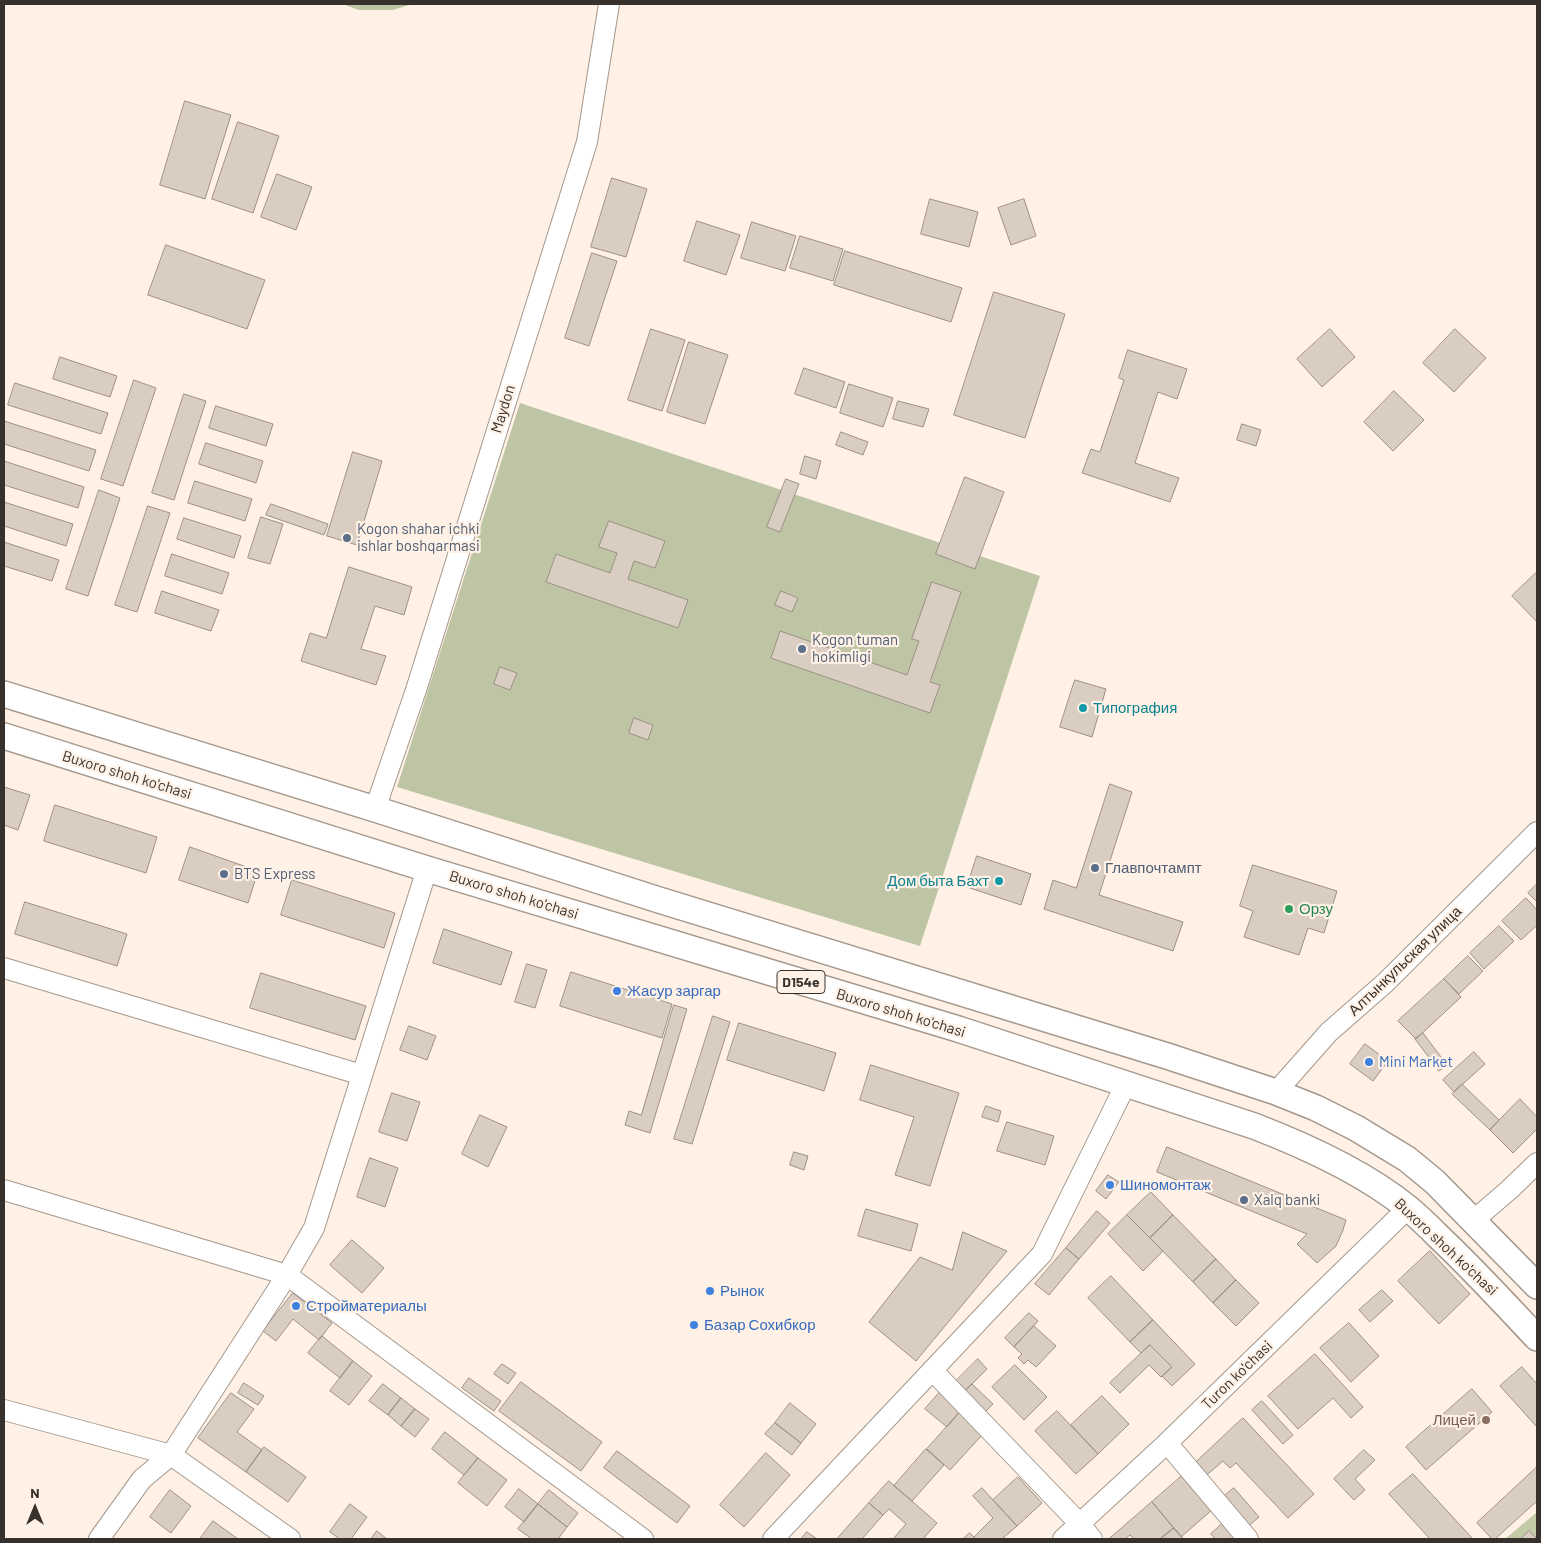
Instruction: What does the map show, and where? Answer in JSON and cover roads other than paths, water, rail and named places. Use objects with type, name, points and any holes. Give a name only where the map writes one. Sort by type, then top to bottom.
[{"type":"main road","name":"D154e","points":[[4,694],[375,809],[659,900],[969,994],[1276,1092],[1316,1108],[1356,1128],[1407,1159],[1435,1182],[1474,1220],[1537,1286]]},
{"type":"main road","name":"Buxoro shoh ko'chasi","points":[[4,736],[427,869],[958,1030],[1254,1126],[1337,1163],[1386,1192],[1408,1208],[1461,1258],[1537,1338]]},
{"type":"main road","points":[[363,848],[375,809]]},
{"type":"main road","points":[[958,1030],[969,994]]},
{"type":"street","name":"Maydon","points":[[375,809],[419,680],[586,142],[609,4]]},
{"type":"street","name":"Алтынкульская улица","points":[[1276,1092],[1329,1032],[1385,983],[1537,832]]},
{"type":"street","points":[[99,1539],[142,1479],[171,1455],[287,1275],[314,1228],[427,869]]},
{"type":"street","points":[[4,968],[362,1075]]},
{"type":"street","points":[[773,1539],[1042,1254],[1126,1084]]},
{"type":"street","points":[[1474,1220],[1509,1190],[1537,1162]]},
{"type":"street","points":[[4,1190],[287,1275],[643,1539]]},
{"type":"street","name":"Turon ko'chasi","points":[[1063,1539],[1167,1443],[1408,1208]]},
{"type":"street","points":[[932,1370],[1080,1524],[1092,1539]]},
{"type":"street","points":[[4,1410],[171,1455],[290,1539]]},
{"type":"street","points":[[1167,1443],[1248,1539]]},
{"type":"place","name":"Kogon shahar ichki ishlar boshqarmasi","points":[[347,538]]},
{"type":"place","name":"Kogon tuman hokimligi","points":[[802,649]]},
{"type":"place","name":"Типография","points":[[1083,708]]},
{"type":"place","name":"Главпочтампт","points":[[1095,868]]},
{"type":"place","name":"BTS Express","points":[[224,874]]},
{"type":"place","name":"Дом быта Бахт","points":[[999,881]]},
{"type":"place","name":"Орзу","points":[[1289,909]]},
{"type":"place","name":"Жасур заргар","points":[[617,991]]},
{"type":"place","name":"Mini Market","points":[[1369,1062]]},
{"type":"place","name":"Шиномонтаж","points":[[1110,1185]]},
{"type":"place","name":"Xalq banki","points":[[1244,1200]]},
{"type":"place","name":"Рынок","points":[[710,1291]]},
{"type":"place","name":"Стройматериалы","points":[[296,1306]]},
{"type":"place","name":"Базар Сохибкор","points":[[694,1325]]},
{"type":"place","name":"Лицей","points":[[1486,1420]]}]
